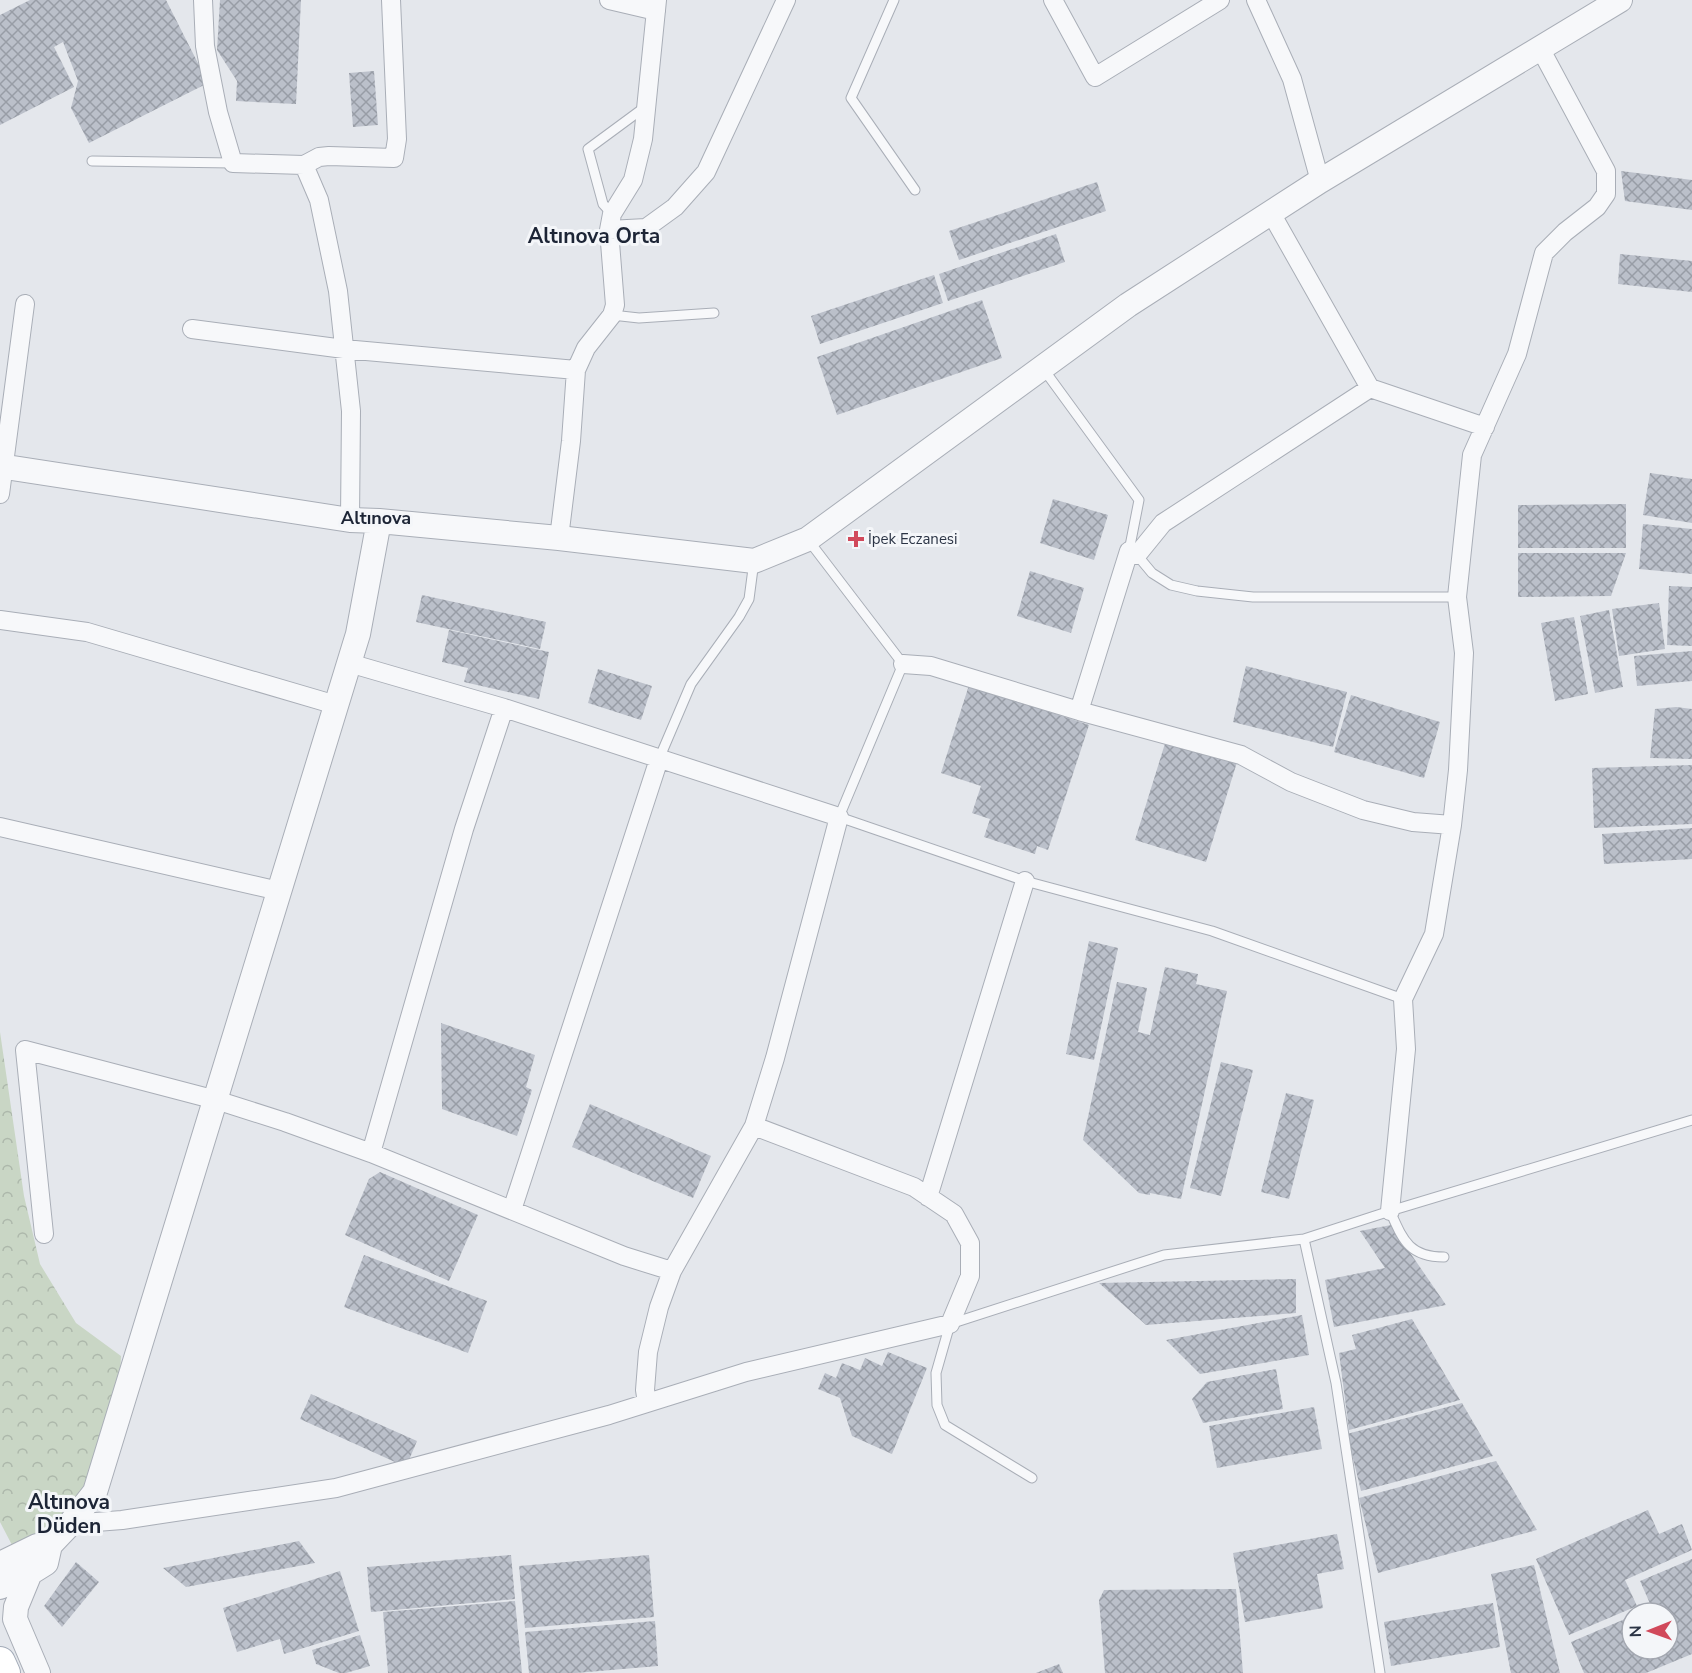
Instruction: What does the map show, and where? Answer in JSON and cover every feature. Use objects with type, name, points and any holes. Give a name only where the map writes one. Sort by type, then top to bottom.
[{"type":"main road","points":[[0,1662],[5,1673]]},
{"type":"street","points":[[203,0],[204,46],[218,112],[233,163],[303,165],[319,157],[329,156],[393,158],[397,139],[391,0]]},
{"type":"street","points":[[559,538],[571,441],[576,370],[586,348],[612,315],[615,305],[611,222],[633,180],[643,140],[656,5],[609,0]]},
{"type":"street","points":[[611,222],[646,228],[675,207],[706,172],[786,0]]},
{"type":"street","points":[[1053,0],[1095,77],[1220,0]]},
{"type":"street","points":[[1256,0],[1292,78],[1320,181]]},
{"type":"street","points":[[2,467],[350,520],[559,538],[754,561],[808,539],[1128,305],[1320,181],[1620,0]]},
{"type":"street","points":[[1390,1211],[1406,1049],[1403,999],[1434,934],[1452,825],[1458,770],[1464,653],[1457,597],[1472,455],[1517,354],[1544,252],[1565,232],[1598,207],[1606,194],[1606,171],[1540,48]]},
{"type":"street","points":[[303,165],[319,200],[338,291],[351,411],[350,520]]},
{"type":"street","points":[[1271,213],[1371,388],[1485,427]]},
{"type":"street","points":[[0,494],[24,304]]},
{"type":"street","points":[[192,329],[344,349],[576,370]]},
{"type":"street","points":[[1079,711],[1133,553],[1163,523],[1371,388]]},
{"type":"street","points":[[0,1587],[46,1563],[50,1545],[95,1492],[358,634],[380,521]]},
{"type":"street","points":[[0,620],[87,632],[336,705]]},
{"type":"street","points":[[349,663],[504,708],[839,817],[778,1047],[754,1125],[672,1271],[648,1352],[645,1390],[647,1403]]},
{"type":"street","points":[[903,664],[931,666],[1079,711],[1241,755],[1291,782],[1363,810],[1413,822],[1452,825]]},
{"type":"street","points":[[371,1153],[464,829],[504,708]]},
{"type":"street","points":[[512,1210],[659,759]]},
{"type":"street","points":[[0,827],[279,891]]},
{"type":"street","points":[[928,1197],[1024,880]]},
{"type":"street","points":[[44,1234],[25,1050],[216,1100],[371,1153],[624,1256],[672,1271]]},
{"type":"street","points":[[70,1524],[122,1520],[336,1488],[647,1403],[746,1372],[950,1324],[970,1276],[970,1243],[954,1214],[914,1187],[754,1125]]},
{"type":"street","points":[[0,1564],[37,1546],[50,1545]]},
{"type":"street","points":[[30,1573],[16,1607],[15,1619],[16,1626],[38,1673]]},
{"type":"lane","points":[[894,0],[851,98],[915,190]]},
{"type":"lane","points":[[611,222],[603,204],[588,149],[646,106]]},
{"type":"lane","points":[[92,161],[233,163]]},
{"type":"lane","points":[[612,315],[639,318],[714,313]]},
{"type":"lane","points":[[1042,367],[1139,500],[1133,553],[1152,573],[1171,585],[1197,591],[1253,597],[1457,597]]},
{"type":"lane","points":[[808,539],[903,664],[839,817],[1024,880],[1212,931],[1403,999]]},
{"type":"lane","points":[[659,759],[691,684],[739,617],[749,599],[754,561]]},
{"type":"lane","points":[[1032,1478],[945,1425],[937,1405],[936,1373],[950,1324],[1164,1255],[1304,1239],[1692,1120]]},
{"type":"lane","points":[[1390,1211],[1399,1232],[1416,1252],[1429,1257],[1444,1257]]},
{"type":"lane","points":[[1304,1239],[1336,1383],[1380,1673]]},
{"type":"green space","points":[[0,1032],[24,1196],[40,1264],[76,1323],[121,1356],[120,1375],[93,1487],[31,1542],[12,1545],[0,1522]]},
{"type":"building","points":[[30,0],[166,0],[208,83],[89,143],[71,108],[78,81],[63,42],[54,47],[74,87],[0,125],[0,15]]},
{"type":"building","points":[[220,0],[301,0],[296,104],[236,101],[237,81],[217,50]]},
{"type":"building","points":[[374,71],[378,125],[353,127],[349,73]]},
{"type":"building","points":[[1621,171],[1692,180],[1692,210],[1625,201]]},
{"type":"building","points":[[1097,182],[1106,211],[959,260],[949,231]]},
{"type":"building","points":[[1056,234],[1065,262],[948,301],[939,274]]},
{"type":"building","points":[[1620,254],[1692,261],[1692,292],[1618,284]]},
{"type":"building","points":[[934,275],[943,303],[820,344],[811,316]]},
{"type":"building","points":[[982,300],[1002,358],[837,415],[817,357]]},
{"type":"building","points":[[1650,473],[1692,479],[1692,523],[1643,515]]},
{"type":"building","points":[[1053,499],[1108,515],[1094,560],[1040,543]]},
{"type":"building","points":[[1626,504],[1626,548],[1518,548],[1518,505]]},
{"type":"building","points":[[1643,524],[1692,529],[1692,574],[1639,569]]},
{"type":"building","points":[[1518,553],[1626,553],[1611,596],[1518,597]]},
{"type":"building","points":[[1030,571],[1084,588],[1071,633],[1017,616]]},
{"type":"building","points":[[1669,586],[1692,587],[1692,646],[1667,645]]},
{"type":"building","points":[[422,595],[546,622],[540,649],[416,622]]},
{"type":"building","points":[[1659,603],[1665,649],[1619,656],[1612,609]]},
{"type":"building","points":[[1609,610],[1623,687],[1595,693],[1580,616]]},
{"type":"building","points":[[1574,617],[1588,694],[1555,701],[1541,623]]},
{"type":"building","points":[[449,630],[549,652],[539,699],[464,682],[468,668],[442,662]]},
{"type":"building","points":[[1692,651],[1692,681],[1637,686],[1634,656]]},
{"type":"building","points":[[1246,666],[1347,692],[1333,747],[1233,722]]},
{"type":"building","points":[[598,669],[652,686],[641,720],[588,703]]},
{"type":"building","points":[[969,685],[1089,725],[1048,850],[1037,846],[1035,854],[984,837],[990,819],[972,813],[981,786],[941,773]]},
{"type":"building","points":[[1351,695],[1440,722],[1424,778],[1334,752]]},
{"type":"building","points":[[1676,707],[1692,709],[1692,759],[1650,758],[1655,709]]},
{"type":"building","points":[[1167,737],[1238,759],[1206,862],[1135,840]]},
{"type":"building","points":[[1692,765],[1692,824],[1594,828],[1592,768]]},
{"type":"building","points":[[1692,828],[1692,859],[1604,864],[1602,834]]},
{"type":"building","points":[[1089,941],[1118,948],[1094,1060],[1066,1054]]},
{"type":"building","points":[[1165,967],[1198,974],[1196,984],[1227,991],[1181,1199],[1139,1193],[1083,1140],[1117,982],[1147,988],[1138,1032],[1150,1035]]},
{"type":"building","points":[[441,1023],[535,1055],[526,1087],[532,1090],[517,1136],[442,1109]]},
{"type":"building","points":[[1221,1062],[1253,1070],[1221,1196],[1190,1188]]},
{"type":"building","points":[[1286,1093],[1314,1100],[1289,1199],[1261,1192]]},
{"type":"building","points":[[590,1104],[711,1156],[693,1198],[572,1147]]},
{"type":"building","points":[[380,1172],[478,1215],[449,1281],[345,1235],[369,1179]]},
{"type":"building","points":[[1391,1225],[1446,1305],[1334,1327],[1325,1280],[1385,1268],[1360,1231]]},
{"type":"building","points":[[364,1255],[487,1301],[468,1353],[344,1307]]},
{"type":"building","points":[[1296,1279],[1296,1313],[1146,1325],[1099,1283]]},
{"type":"building","points":[[1302,1315],[1309,1355],[1200,1374],[1166,1340]]},
{"type":"building","points":[[1412,1319],[1460,1400],[1349,1430],[1339,1353],[1356,1349],[1352,1335]]},
{"type":"building","points":[[888,1352],[927,1368],[892,1454],[852,1436],[840,1398],[818,1389],[825,1373],[836,1378],[842,1363],[860,1370],[865,1358],[882,1366]]},
{"type":"building","points":[[1276,1369],[1283,1409],[1203,1423],[1192,1399],[1207,1382]]},
{"type":"building","points":[[311,1394],[417,1441],[406,1467],[300,1419]]},
{"type":"building","points":[[1462,1403],[1493,1456],[1361,1491],[1347,1434]]},
{"type":"building","points":[[1314,1407],[1322,1449],[1217,1468],[1209,1426]]},
{"type":"building","points":[[1496,1461],[1537,1530],[1378,1573],[1359,1498]]},
{"type":"building","points":[[1648,1510],[1659,1534],[1682,1524],[1692,1550],[1625,1580],[1635,1601],[1620,1601],[1620,1613],[1569,1635],[1536,1559]]},
{"type":"building","points":[[1337,1534],[1344,1569],[1317,1574],[1323,1608],[1245,1622],[1233,1553]]},
{"type":"building","points":[[299,1541],[315,1563],[186,1587],[163,1568]]},
{"type":"building","points":[[511,1555],[515,1599],[371,1612],[367,1567]]},
{"type":"building","points":[[649,1555],[654,1617],[525,1628],[519,1566]]},
{"type":"building","points":[[1692,1559],[1692,1654],[1680,1659],[1680,1601],[1649,1601],[1640,1581]]},
{"type":"building","points":[[76,1562],[99,1582],[62,1627],[44,1606]]},
{"type":"building","points":[[1534,1565],[1560,1673],[1511,1673],[1491,1574]]},
{"type":"building","points":[[340,1571],[359,1631],[284,1654],[280,1639],[237,1652],[223,1608]]},
{"type":"building","points":[[1236,1589],[1243,1673],[1105,1673],[1099,1600],[1104,1590]]},
{"type":"building","points":[[515,1601],[522,1673],[388,1673],[383,1612]]},
{"type":"building","points":[[1493,1603],[1500,1647],[1391,1666],[1384,1622]]},
{"type":"building","points":[[655,1621],[658,1666],[576,1673],[529,1673],[525,1632]]},
{"type":"building","points":[[1620,1621],[1620,1661],[1675,1661],[1646,1673],[1584,1673],[1571,1642]]},
{"type":"building","points":[[360,1635],[370,1666],[339,1673],[316,1664],[312,1650]]},
{"type":"building","points":[[1059,1664],[1063,1673],[1036,1673]]},
{"type":"place","name":"İpek Eczanesi","points":[[856,539]]},
{"type":"district","name":"Altınova Orta","points":[[594,236]]},
{"type":"district","name":"Altınova","points":[[376,518]]},
{"type":"district","name":"Altınova Düden","points":[[69,1514]]}]
